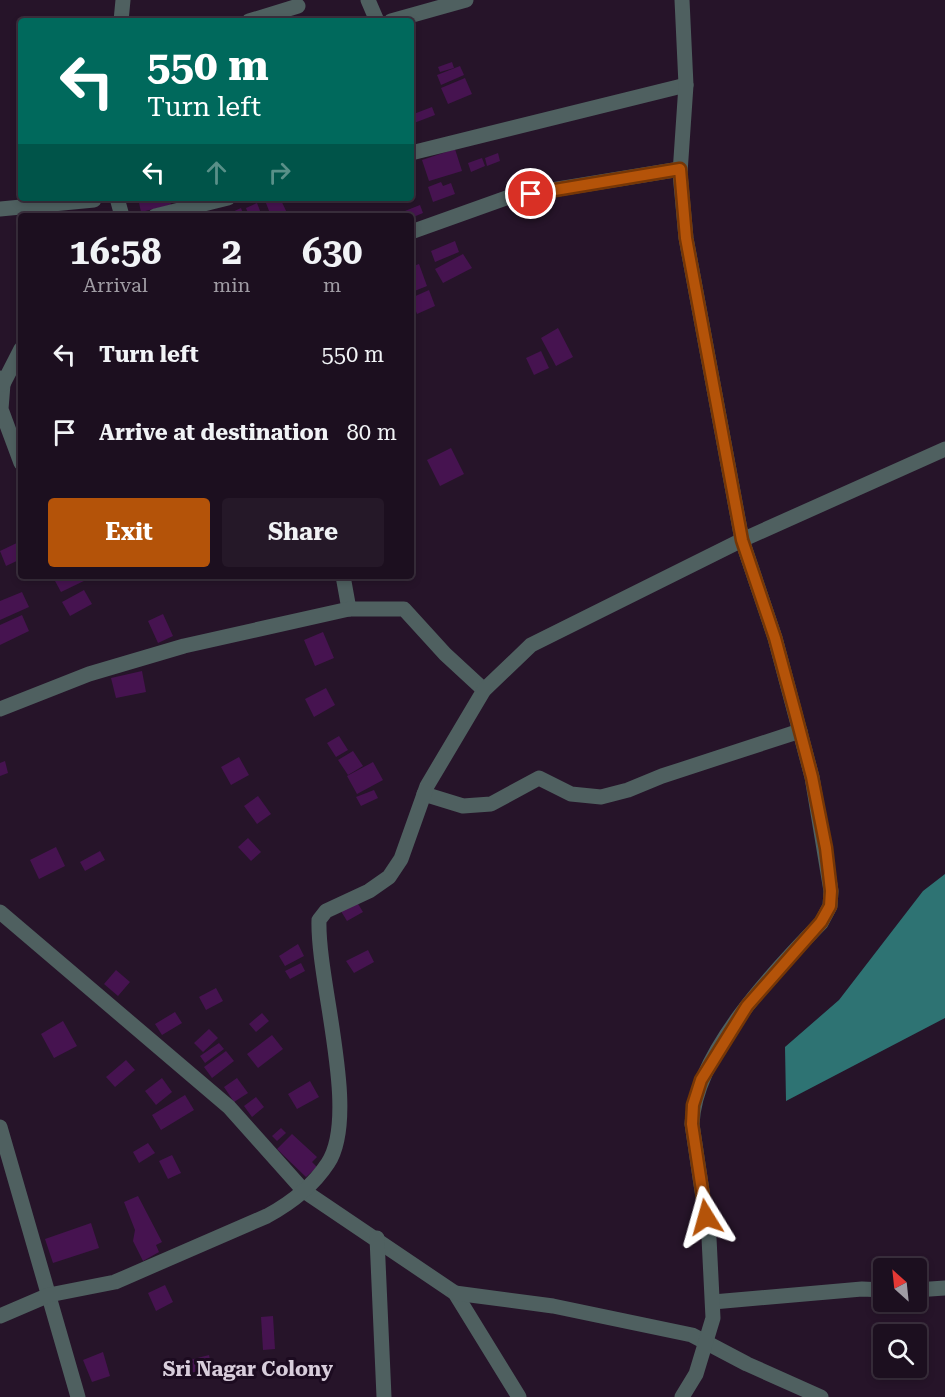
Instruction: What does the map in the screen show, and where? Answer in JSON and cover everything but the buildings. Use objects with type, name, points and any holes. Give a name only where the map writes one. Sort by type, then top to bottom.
[{"type":"street","points":[[121,18],[123,0]]},
{"type":"street","points":[[368,0],[376,18]]},
{"type":"street","points":[[403,18],[466,0]]},
{"type":"street","points":[[682,0],[686,85],[680,169],[686,238],[742,540],[775,638],[800,731],[826,848],[831,891],[830,906],[821,922],[747,1006],[701,1080],[693,1105],[692,1124],[709,1238],[713,1318],[696,1374],[682,1397]]},
{"type":"street","points":[[259,18],[298,6]]},
{"type":"street","points":[[414,152],[686,85]]},
{"type":"street","points":[[414,231],[509,197],[680,169]]},
{"type":"street","points":[[0,209],[76,201]]},
{"type":"street","points":[[167,213],[216,201]]},
{"type":"street","points":[[18,354],[2,381],[2,409],[18,454]]},
{"type":"street","points":[[0,1316],[49,1295],[115,1282],[267,1216],[304,1191],[330,1161],[339,1128],[340,1086],[321,962],[319,920],[326,911],[369,891],[389,877],[401,859],[424,794],[484,690],[531,645],[742,540],[945,449]]},
{"type":"street","points":[[344,579],[349,609]]},
{"type":"street","points":[[0,709],[88,674],[184,646],[349,609],[404,609],[445,654],[484,690]]},
{"type":"street","points":[[424,794],[463,806],[491,804],[539,778],[571,794],[601,797],[800,731]]},
{"type":"street","points":[[0,912],[229,1107],[304,1191],[455,1293],[519,1397]]},
{"type":"street","points":[[0,1127],[78,1397]]},
{"type":"street","points":[[377,1239],[384,1397]]},
{"type":"street","points":[[927,1289],[945,1288]]},
{"type":"street","points":[[713,1302],[815,1292],[873,1290]]},
{"type":"street","points":[[455,1293],[553,1306],[692,1335],[747,1364],[821,1397]]},
{"type":"shaded area","points":[[945,874],[945,1018],[786,1101],[785,1047],[839,1000],[923,891]]},
{"type":"district","name":"Sri Nagar Colony","points":[[248,1369]]},
{"type":"route","points":[[531,194],[680,169],[686,238],[742,540],[775,638],[812,777],[826,848],[831,891],[830,906],[821,922],[783,962],[747,1006],[701,1080],[693,1105],[692,1124],[706,1217]]}]
